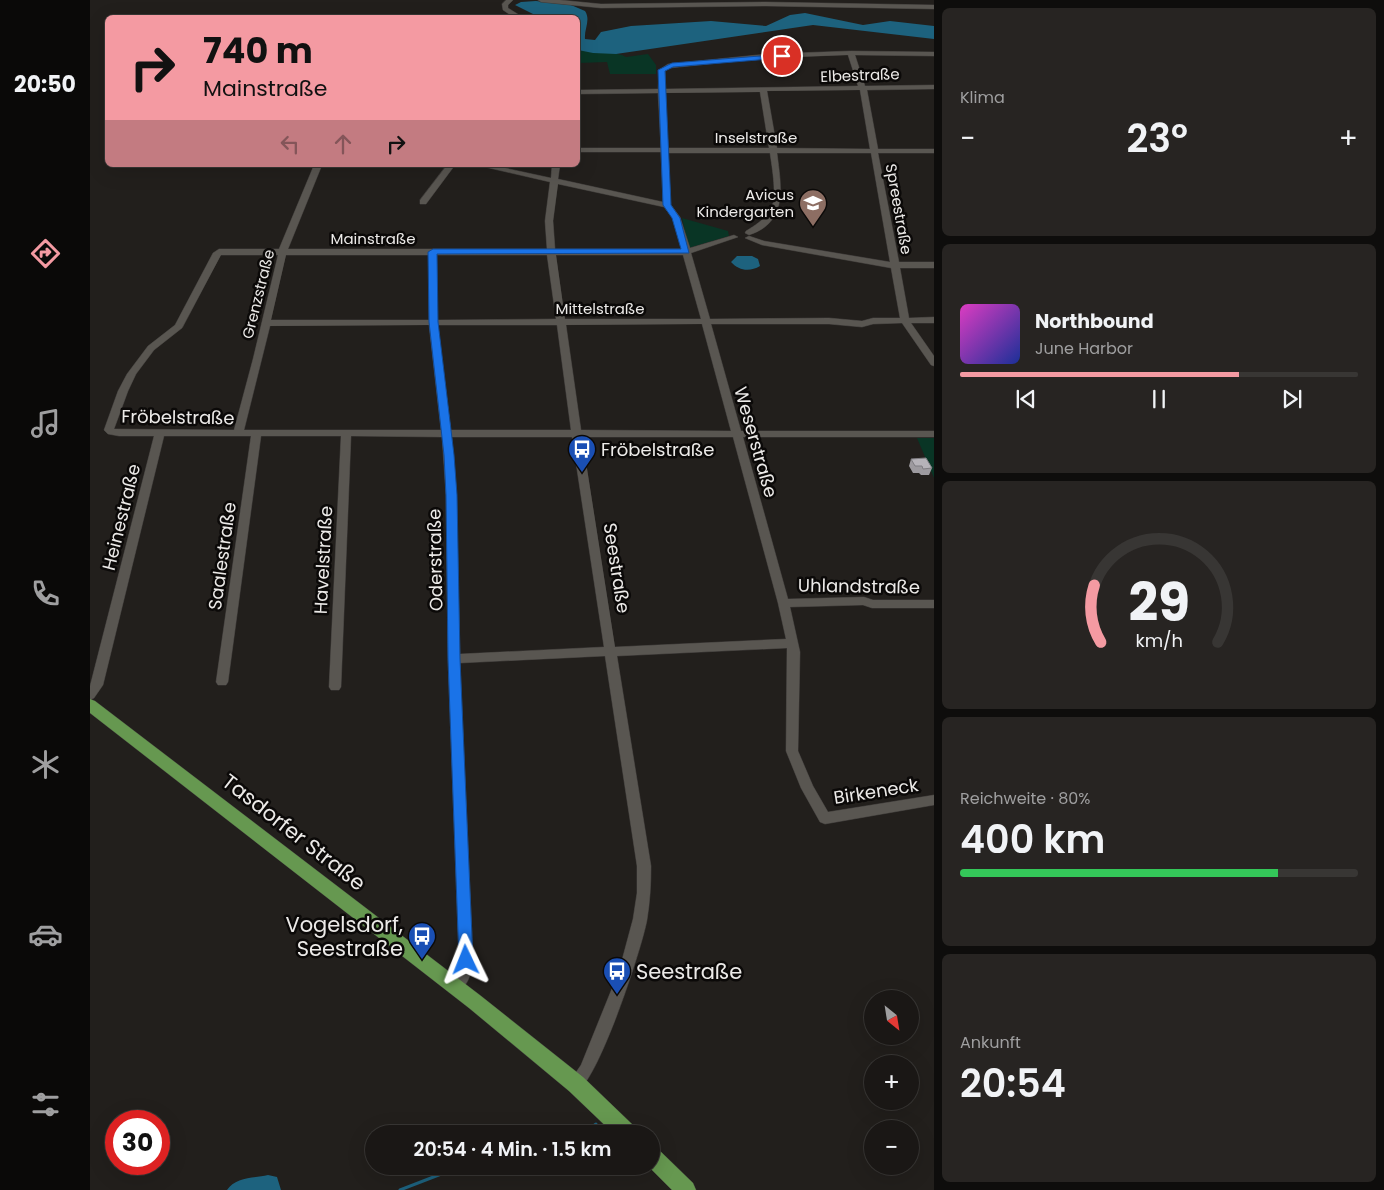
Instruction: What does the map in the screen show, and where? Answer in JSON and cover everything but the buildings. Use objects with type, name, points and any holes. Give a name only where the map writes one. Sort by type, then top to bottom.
[{"type":"main road","name":"Tasdorfer Straße","points":[[90,705],[455,986],[576,1084],[619,1125]]},
{"type":"main road","points":[[660,1165],[686,1190]]},
{"type":"street","points":[[510,0],[505,4],[505,9],[516,15]]},
{"type":"street","points":[[541,0],[601,6],[830,2],[934,7]]},
{"type":"street","points":[[851,53],[934,54]]},
{"type":"street","name":"Weserstraße","points":[[825,818],[807,788],[792,751],[793,643],[784,603],[686,252],[676,218],[667,205],[662,70],[672,65],[754,57],[851,53]]},
{"type":"street","name":"Spreestraße","points":[[851,53],[863,89],[906,321],[934,363]]},
{"type":"street","name":"Elbestraße","points":[[580,92],[763,91],[934,87]]},
{"type":"street","points":[[763,91],[773,151],[777,196],[776,209],[749,236],[762,243],[895,265],[934,265]]},
{"type":"street","name":"Inselstraße","points":[[580,150],[934,151]]},
{"type":"street","name":"Grenzstraße","points":[[238,434],[284,251],[317,167]]},
{"type":"street","points":[[423,202],[449,167]]},
{"type":"street","points":[[489,167],[667,205]]},
{"type":"street","name":"Seestraße","points":[[556,167],[549,221],[551,252],[644,866],[644,905],[638,936],[617,995],[586,1070],[576,1084]]},
{"type":"street","name":"Mainstraße","points":[[110,432],[109,426],[132,374],[151,348],[178,326],[219,252],[686,252],[734,237],[741,240],[749,236]]},
{"type":"street","name":"Oderstraße","points":[[433,252],[433,322],[451,495],[454,659],[466,960],[463,976],[455,986]]},
{"type":"street","name":"Mittelstraße","points":[[266,323],[829,321],[862,324],[873,321],[934,320]]},
{"type":"street","name":"Fröbelstraße","points":[[110,432],[160,434],[578,432],[934,434]]},
{"type":"street","name":"Heinestraße","points":[[90,695],[96,685],[160,434]]},
{"type":"street","name":"Saalestraße","points":[[222,682],[256,434]]},
{"type":"street","name":"Havelstraße","points":[[335,687],[346,434]]},
{"type":"street","name":"Uhlandstraße","points":[[784,603],[864,601],[872,604],[934,604]]},
{"type":"street","points":[[454,659],[793,643]]},
{"type":"street","name":"Birkeneck","points":[[825,818],[934,800]]},
{"type":"green space","points":[[580,50],[617,54],[626,57],[648,54],[656,65],[656,74],[610,74],[607,62],[580,63]]},
{"type":"green space","points":[[682,218],[728,231],[729,236],[689,248]]},
{"type":"green space","points":[[917,438],[934,438],[934,478]]},
{"type":"water","points":[[536,1],[571,5],[585,11],[587,21],[585,39],[595,40],[601,32],[631,26],[711,21],[766,26],[790,15],[805,13],[863,25],[890,21],[934,26],[934,39],[813,25],[616,54],[593,53],[580,50],[580,15],[535,15],[515,5],[521,2]]},
{"type":"water","points":[[737,256],[752,256],[758,259],[760,266],[749,270],[741,269],[731,262]]},
{"type":"water","points":[[268,1175],[277,1177],[281,1190],[227,1190],[240,1180]]},
{"type":"waterway","points":[[400,1190],[439,1175]]},
{"type":"place","name":"Avicus Kindergarten","points":[[813,227]]},
{"type":"place","name":"Fröbelstraße","points":[[582,473]]},
{"type":"place","name":"Vogelsdorf, Seestraße","points":[[422,960]]},
{"type":"place","name":"Seestraße","points":[[617,995]]},
{"type":"route","points":[[466,960],[454,659],[451,495],[449,455],[433,322],[433,252],[686,252],[676,218],[667,205],[662,70],[664,67],[672,65],[782,56]]}]
